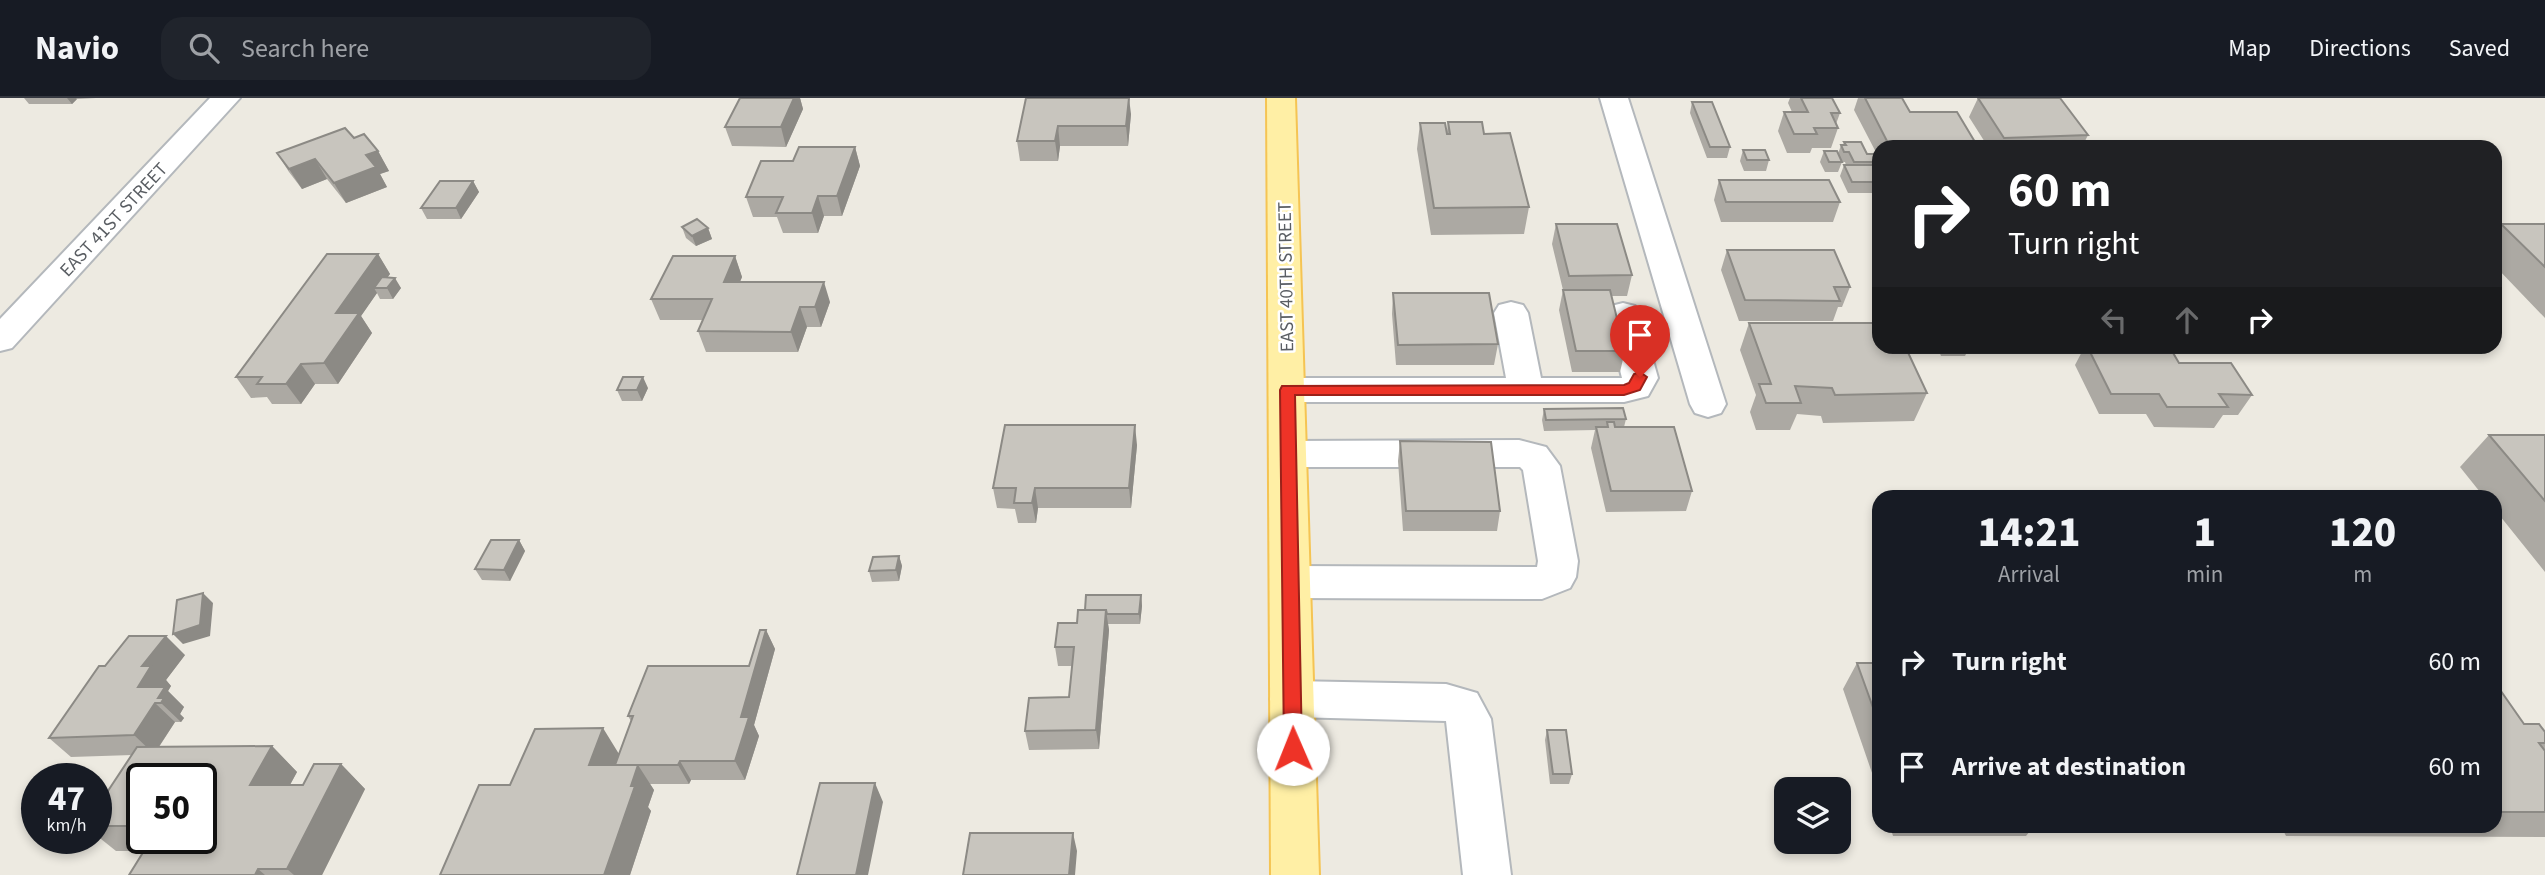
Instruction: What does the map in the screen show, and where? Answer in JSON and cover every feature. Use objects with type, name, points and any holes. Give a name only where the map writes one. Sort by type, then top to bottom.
[{"type":"main road","name":"EAST 40TH STREET","points":[[1282,98],[1295,875]]},
{"type":"street","name":"EAST 41ST STREET","points":[[0,340],[226,98]]},
{"type":"street","points":[[1614,98],[1708,404]]},
{"type":"street","points":[[1511,313],[1526,390]]},
{"type":"street","points":[[1287,390],[1624,390],[1635,387],[1640,377],[1623,314]]},
{"type":"street","points":[[1289,454],[1519,453],[1533,457],[1541,466],[1558,561],[1556,577],[1542,583],[1292,582]]},
{"type":"street","points":[[1292,699],[1446,702],[1461,706],[1469,719],[1487,875]]},
{"type":"building","points":[[740,98],[794,98],[781,127],[725,127]]},
{"type":"building","points":[[1026,98],[1129,98],[1126,126],[1058,126],[1055,141],[1017,141]]},
{"type":"building","points":[[1801,98],[1832,98],[1840,113],[1831,113],[1838,128],[1814,128],[1817,134],[1794,134],[1784,112],[1808,112]]},
{"type":"building","points":[[1865,98],[1902,98],[1910,112],[1957,112],[1974,140],[1886,140]]},
{"type":"building","points":[[1978,98],[2060,98],[2088,135],[2004,138]]},
{"type":"building","points":[[1692,102],[1712,102],[1730,147],[1710,147]]},
{"type":"building","points":[[1448,122],[1482,122],[1484,134],[1510,133],[1529,207],[1434,208],[1420,123],[1445,123],[1447,134],[1450,134]]},
{"type":"building","points":[[345,128],[354,138],[364,134],[378,151],[366,155],[376,167],[334,183],[315,159],[289,169],[277,153]]},
{"type":"building","points":[[1844,142],[1861,142],[1867,154],[1872,154],[1872,162],[1854,162],[1849,152],[1844,152],[1841,145],[1846,145]]},
{"type":"building","points":[[799,147],[855,147],[837,196],[818,196],[812,213],[776,213],[783,197],[746,197],[761,161],[793,161]]},
{"type":"building","points":[[1743,150],[1765,150],[1769,160],[1747,160]]},
{"type":"building","points":[[1824,151],[1837,151],[1842,162],[1829,162]]},
{"type":"building","points":[[1844,165],[1872,165],[1872,182],[1852,182]]},
{"type":"building","points":[[1719,180],[1829,180],[1840,202],[1726,202]]},
{"type":"building","points":[[440,181],[473,181],[456,208],[421,208]]},
{"type":"building","points":[[697,219],[708,228],[692,236],[682,227]]},
{"type":"building","points":[[1556,224],[1617,224],[1632,275],[1569,276]]},
{"type":"building","points":[[2502,224],[2545,224],[2545,267],[2502,225]]},
{"type":"building","points":[[1727,250],[1834,250],[1850,287],[1834,287],[1840,301],[1745,300]]},
{"type":"building","points":[[327,254],[378,254],[336,313],[359,313],[324,363],[301,364],[286,384],[257,384],[262,377],[236,377]]},
{"type":"building","points":[[673,256],[735,256],[724,282],[824,282],[815,307],[800,307],[791,332],[698,331],[712,299],[651,299]]},
{"type":"building","points":[[382,277],[395,278],[387,288],[374,288]]},
{"type":"building","points":[[1563,290],[1610,290],[1625,351],[1576,351]]},
{"type":"building","points":[[1393,293],[1489,293],[1498,344],[1398,345]]},
{"type":"building","points":[[1749,323],[1872,323],[1872,354],[1909,354],[1927,393],[1835,395],[1832,388],[1795,386],[1801,403],[1766,403],[1759,384],[1771,384]]},
{"type":"building","points":[[2091,354],[2174,354],[2179,363],[2231,363],[2252,395],[2219,394],[2228,407],[2167,407],[2159,394],[2111,394]]},
{"type":"building","points":[[623,377],[643,377],[637,390],[617,390]]},
{"type":"building","points":[[1623,408],[1626,419],[1546,420],[1544,409]]},
{"type":"building","points":[[1607,422],[1614,422],[1615,427],[1674,427],[1692,491],[1611,491],[1596,427],[1608,427]]},
{"type":"building","points":[[1005,425],[1135,425],[1129,488],[1035,488],[1032,503],[1014,503],[1016,488],[993,488]]},
{"type":"building","points":[[2489,435],[2545,435],[2545,501]]},
{"type":"building","points":[[1400,441],[1491,442],[1500,511],[1406,511]]},
{"type":"building","points":[[491,540],[519,540],[504,570],[475,569]]},
{"type":"building","points":[[899,556],[896,570],[869,571],[873,557]]},
{"type":"building","points":[[203,593],[200,625],[173,634],[177,600]]},
{"type":"building","points":[[1086,595],[1141,595],[1139,614],[1107,614],[1106,610],[1085,610]]},
{"type":"building","points":[[1078,610],[1106,610],[1096,730],[1025,731],[1029,698],[1069,697],[1074,647],[1055,647],[1058,623],[1077,623]]},
{"type":"building","points":[[760,630],[766,630],[741,717],[749,717],[735,761],[615,765],[633,716],[628,716],[648,666],[749,666]]},
{"type":"building","points":[[129,636],[166,636],[142,666],[151,666],[138,687],[165,687],[158,698],[164,698],[161,703],[155,703],[134,735],[49,738],[99,666],[105,666]]},
{"type":"building","points":[[1857,663],[1872,663],[1872,705]]},
{"type":"building","points":[[2502,693],[2524,724],[2539,724],[2545,732],[2545,743],[2539,743],[2545,751],[2545,812],[2502,812]]},
{"type":"building","points":[[603,728],[589,765],[638,765],[631,786],[635,786],[604,875],[440,875],[479,785],[510,785],[535,729]]},
{"type":"building","points":[[1547,730],[1566,730],[1572,774],[1553,774]]},
{"type":"building","points":[[272,746],[250,785],[303,785],[314,764],[341,764],[287,869],[258,869],[255,875],[129,875],[142,854],[217,854],[217,763],[126,763],[137,747]]},
{"type":"building","points":[[126,764],[126,826],[112,826],[112,785]]},
{"type":"building","points":[[820,783],[875,783],[856,875],[797,875]]},
{"type":"building","points":[[970,833],[1073,833],[1069,875],[963,875]]},
{"type":"route","points":[[1293,749],[1287,390],[1624,390],[1635,387],[1640,377]]}]
